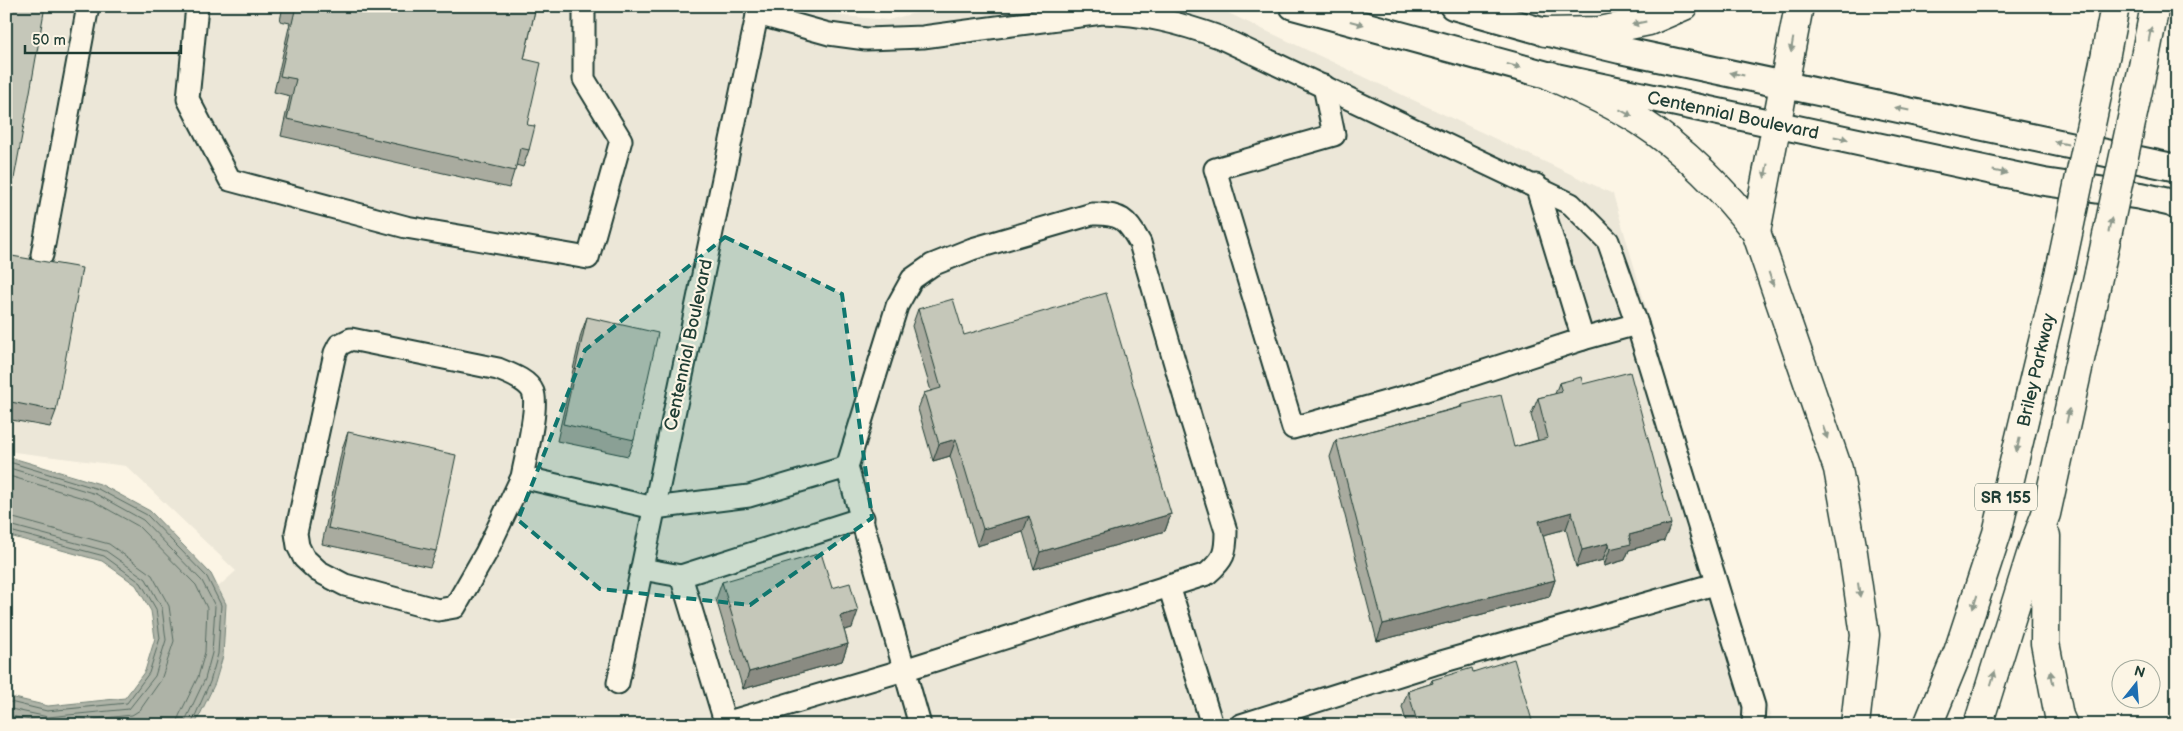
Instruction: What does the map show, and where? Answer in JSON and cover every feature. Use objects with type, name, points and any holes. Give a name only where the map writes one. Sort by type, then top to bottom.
[{"type":"highway","points":[[1545,32],[1600,31],[1649,21],[1684,6]]},
{"type":"highway","points":[[1756,232],[1799,6]]},
{"type":"highway","name":"Briley Parkway","points":[[1928,725],[1958,652],[1998,533],[2062,262],[2115,6]]},
{"type":"highway","name":"SR 155","points":[[1978,725],[2033,548],[2046,514],[2100,273],[2155,6]]},
{"type":"highway","points":[[1551,76],[1641,122],[1706,174],[1736,206],[1756,232],[1838,469],[1865,635],[1855,725]]},
{"type":"highway","points":[[2046,514],[2045,643],[2059,716],[2063,725]]},
{"type":"main road","name":"Centennial Boulevard","points":[[1293,6],[1551,76],[2044,182],[2141,196],[2176,204]]},
{"type":"main road","points":[[1452,6],[1545,32],[2177,168]]},
{"type":"street","points":[[42,255],[88,6]]},
{"type":"street","points":[[197,6],[188,99],[230,180],[406,227],[588,258],[621,140],[584,79],[584,6]]},
{"type":"street","points":[[758,10],[830,34],[866,40],[923,37],[1102,13],[1132,14],[1163,19],[1210,34],[1324,86],[1464,154],[1536,185],[1571,204],[1608,241],[1636,324],[1754,706],[1753,725]]},
{"type":"street","name":"Centennial Boulevard","points":[[618,683],[758,10]]},
{"type":"street","points":[[1324,86],[1334,135],[1215,168],[1293,428],[1414,394],[1636,324]]},
{"type":"street","points":[[1536,185],[1584,339]]},
{"type":"street","points":[[681,576],[725,724],[904,670],[1207,574],[1222,561],[1226,548],[1226,530],[1190,419],[1140,243],[1130,226],[1119,216],[1092,214],[972,249],[932,265],[912,279],[897,306],[847,467],[863,518],[904,670],[920,725]]},
{"type":"street","points":[[351,339],[498,369],[520,379],[533,391],[536,404],[522,478],[482,561],[455,607],[438,610],[345,585],[318,571],[304,558],[298,546],[296,533],[335,353],[340,345],[351,339]]},
{"type":"street","points":[[522,478],[654,508],[749,496],[847,467]]},
{"type":"street","points":[[642,569],[681,576],[863,518]]},
{"type":"street","points":[[1253,723],[1510,642],[1715,584]]},
{"type":"street","points":[[1169,586],[1212,725]]},
{"type":"highlighted area","points":[[725,237],[842,294],[872,518],[750,605],[600,589],[518,520],[585,350]]},
{"type":"shaded area","points":[[6,6],[798,6],[844,16],[888,20],[942,6],[1200,6],[1226,12],[1613,194],[1675,407],[1773,725],[195,725],[215,683],[223,656],[226,604],[218,587],[236,571],[126,466],[6,451]]},
{"type":"water","points":[[6,456],[100,484],[150,511],[211,574],[226,604],[223,656],[215,683],[195,725],[6,725],[6,696],[48,706],[125,698],[145,671],[155,638],[151,611],[136,585],[102,561],[6,535]]},
{"type":"building","points":[[6,6],[45,6],[6,222]]},
{"type":"building","points":[[296,6],[536,6],[524,59],[541,63],[527,125],[535,126],[529,150],[520,148],[515,171],[287,119],[296,79],[280,76]]},
{"type":"building","points":[[6,255],[82,268],[56,411],[6,401]]},
{"type":"building","points":[[1106,293],[1171,514],[1040,552],[1029,516],[983,529],[956,439],[939,444],[924,393],[941,388],[918,309],[953,299],[964,335]]},
{"type":"building","points":[[587,317],[658,333],[634,440],[563,424]]},
{"type":"building","points":[[1630,372],[1671,524],[1629,535],[1631,544],[1610,549],[1609,543],[1582,550],[1572,512],[1539,521],[1555,580],[1383,624],[1336,440],[1501,395],[1514,447],[1548,438],[1538,398],[1562,392],[1559,383],[1581,377],[1583,384]]},
{"type":"building","points":[[348,432],[456,455],[436,551],[328,528]]},
{"type":"building","points":[[821,553],[832,588],[850,583],[858,611],[840,616],[848,644],[749,672],[722,582]]},
{"type":"building","points":[[1514,659],[1533,724],[1418,725],[1408,691],[1433,683],[1432,680],[1472,668],[1473,672]]}]
